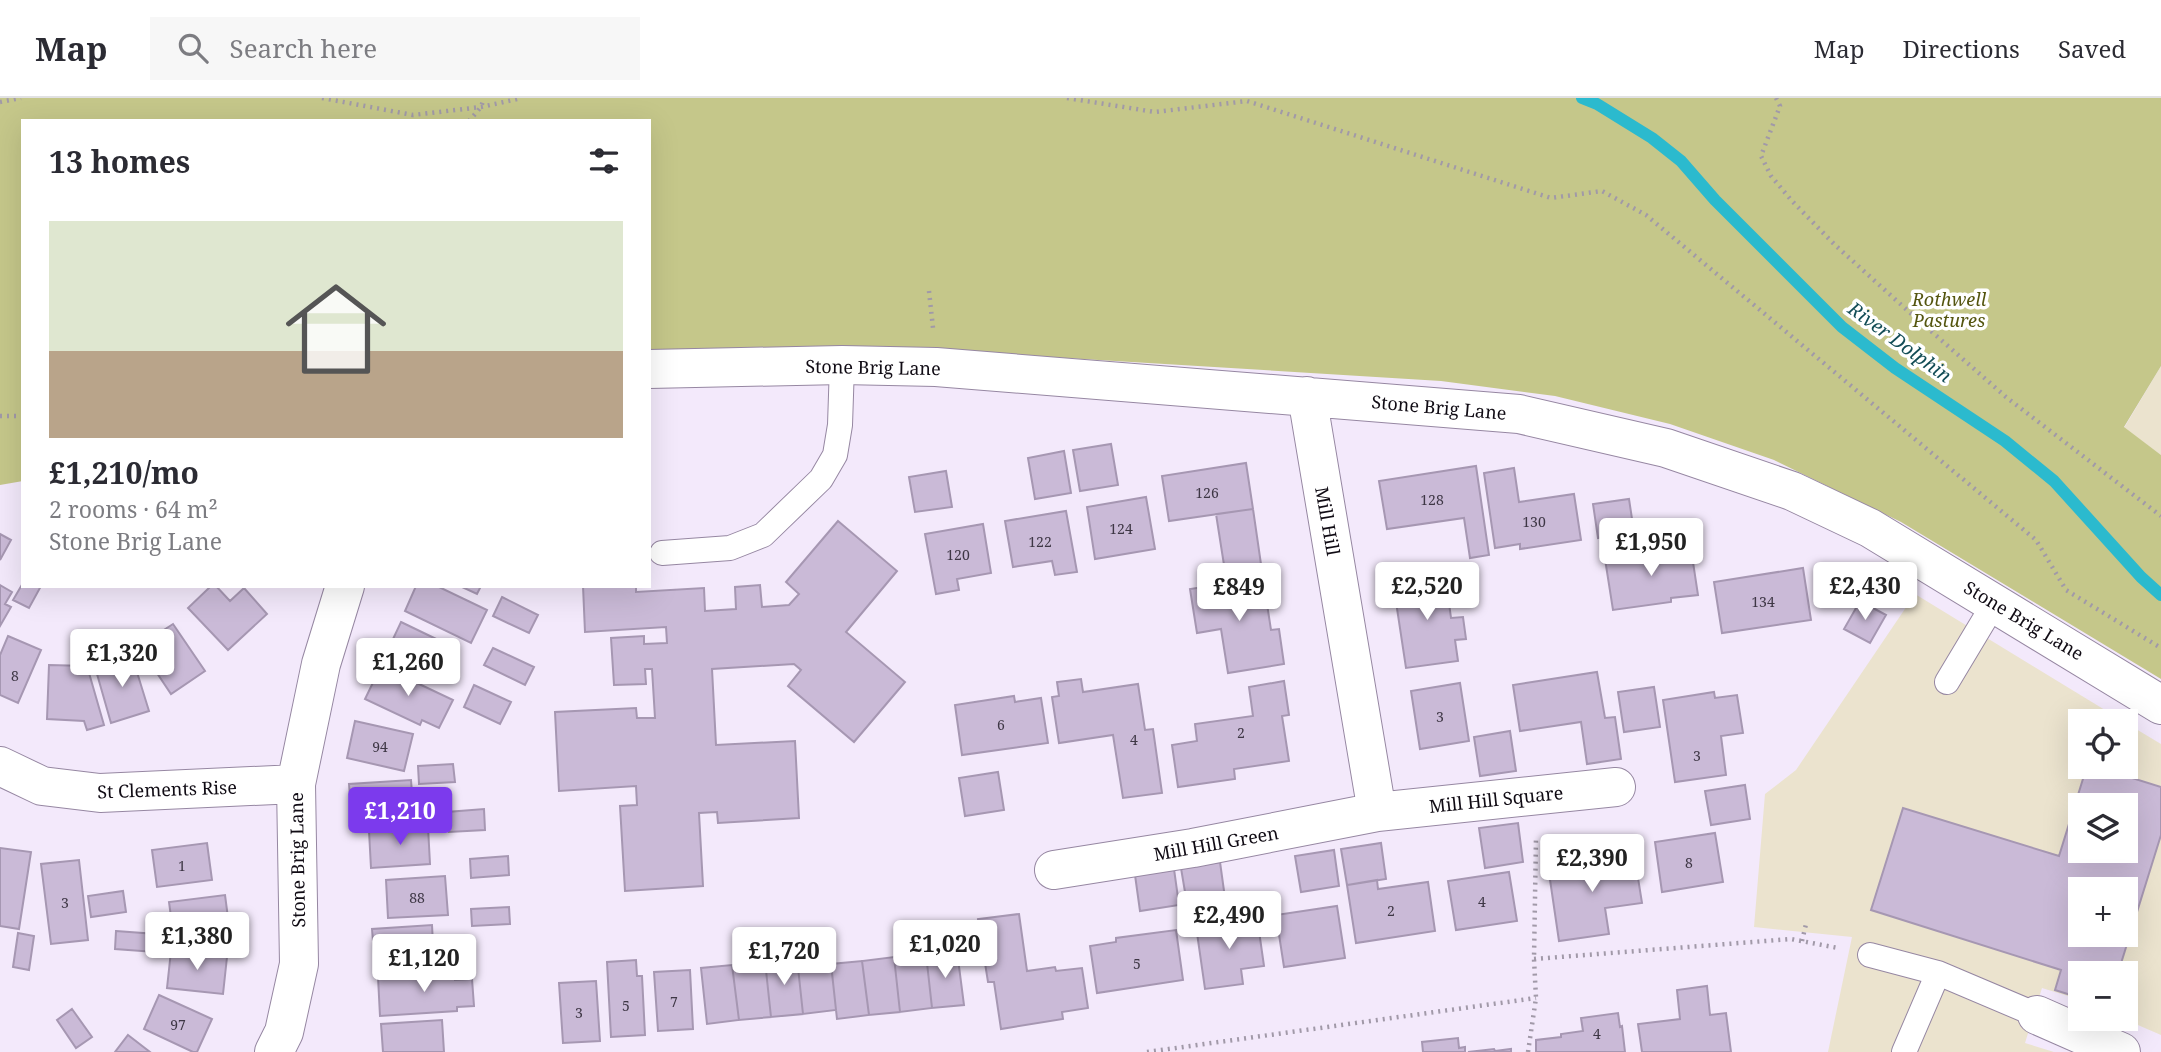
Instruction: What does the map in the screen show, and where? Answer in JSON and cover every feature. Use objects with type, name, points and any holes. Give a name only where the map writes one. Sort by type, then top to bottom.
[{"type":"street","name":"Stone Brig Lane","points":[[651,369],[842,365],[936,367],[1519,414],[1665,448],[1792,491],[1870,528],[2161,705]]},
{"type":"street","name":"Mill Hill","points":[[1307,396],[1377,812]]},
{"type":"street","name":"Stone Brig Lane","points":[[274,1052],[284,1032],[299,964],[296,784],[321,664],[344,588]]},
{"type":"street","name":"St Clements Rise","points":[[0,766],[42,786],[100,793],[296,784]]},
{"type":"street","name":"Mill Hill Square","points":[[1377,812],[1616,786]]},
{"type":"street","name":"Mill Hill Green","points":[[1054,870],[1193,848],[1377,812]]},
{"type":"street","points":[[2037,1015],[2111,1050]]},
{"type":"lane","points":[[662,554],[730,548],[763,535],[821,480],[835,455],[841,425],[842,365]]},
{"type":"lane","points":[[1947,682],[1995,602]]},
{"type":"lane","points":[[1870,955],[1938,973],[2037,1015]]},
{"type":"lane","points":[[1904,1052],[1938,973]]},
{"type":"path","points":[[0,102],[21,98]]},
{"type":"path","points":[[322,98],[413,115],[481,107],[522,98]]},
{"type":"path","points":[[472,119],[484,98]]},
{"type":"path","points":[[1067,98],[1155,112],[1247,101],[1551,198],[1602,191],[1646,215],[2036,540],[2066,590],[2161,649]]},
{"type":"path","points":[[1776,98],[1780,106],[1760,156],[1772,176],[1793,201],[1835,245],[2006,397],[2161,516]]},
{"type":"path","points":[[0,416],[21,416]]},
{"type":"path","points":[[1528,1052],[1536,998],[1534,959],[1537,794]]},
{"type":"path","points":[[1802,941],[1806,924]]},
{"type":"path","points":[[1534,959],[1791,939],[1870,955]]},
{"type":"path","points":[[1147,1052],[1189,1049],[1536,998]]},
{"type":"shaded area","points":[[2161,366],[2161,455],[2124,428]]},
{"type":"shaded area","points":[[1915,594],[2103,709],[2068,709],[2068,779],[2138,779],[2138,730],[2161,744],[2161,1035],[2138,1025],[2138,961],[2068,961],[2068,996],[2042,988],[2025,1043],[2054,1052],[1828,1052],[1852,937],[1754,927],[1765,794],[1796,770]]},
{"type":"green space","name":"Rothwell Pastures","points":[[0,98],[2161,98],[2161,366],[2124,427],[2161,455],[2161,679],[1901,522],[1774,460],[1670,424],[1555,396],[1441,381],[920,349],[651,352],[651,119],[21,119],[21,481],[0,485]]},
{"type":"building","points":[[1111,444],[1118,485],[1080,491],[1073,450]]},
{"type":"building","points":[[1064,451],[1071,493],[1035,499],[1028,458]]},
{"type":"building","points":[[1246,463],[1253,509],[1169,521],[1162,476]]},
{"type":"building","points":[[1476,466],[1489,555],[1470,558],[1464,518],[1387,529],[1379,481]]},
{"type":"building","points":[[1514,468],[1519,502],[1574,494],[1581,540],[1520,549],[1520,544],[1495,548],[1484,473]]},
{"type":"building","points":[[946,471],[952,507],[915,512],[909,477]]},
{"type":"building","points":[[1146,497],[1155,549],[1095,559],[1087,507]]},
{"type":"building","points":[[1629,499],[1634,532],[1598,538],[1593,504]]},
{"type":"building","points":[[1253,509],[1263,578],[1227,584],[1216,514]]},
{"type":"building","points":[[1066,511],[1077,572],[1055,575],[1052,561],[1013,567],[1005,521]]},
{"type":"building","points":[[838,521],[897,571],[846,632],[905,682],[854,742],[788,686],[801,670],[794,664],[712,669],[716,745],[795,741],[799,818],[718,823],[717,812],[699,813],[703,886],[625,891],[620,806],[637,805],[636,786],[559,791],[555,712],[636,708],[637,718],[655,718],[652,669],[645,669],[646,684],[614,685],[611,638],[644,636],[644,644],[667,643],[666,627],[585,632],[583,588],[636,588],[636,592],[704,588],[705,611],[736,609],[735,587],[760,585],[762,607],[789,605],[799,594],[786,582]]},
{"type":"building","points":[[983,524],[991,573],[957,579],[959,590],[936,594],[925,534]]},
{"type":"building","points":[[0,534],[11,540],[0,560]]},
{"type":"building","points":[[1691,549],[1698,595],[1671,598],[1671,602],[1613,610],[1605,559],[1663,550],[1664,554]]},
{"type":"building","points":[[1803,568],[1811,620],[1722,633],[1714,582]]},
{"type":"building","points":[[1445,574],[1451,618],[1463,617],[1466,639],[1455,640],[1458,661],[1406,668],[1393,582]]},
{"type":"building","points":[[1263,578],[1271,630],[1279,629],[1284,664],[1228,673],[1221,629],[1197,633],[1190,589]]},
{"type":"building","points":[[0,585],[12,592],[5,604],[11,607],[0,626]]},
{"type":"building","points":[[21,586],[40,588],[29,608],[13,600]]},
{"type":"building","points":[[209,588],[218,588],[230,601],[244,588],[267,614],[228,650],[188,608]]},
{"type":"building","points":[[415,588],[441,588],[487,610],[471,643],[405,611]]},
{"type":"building","points":[[464,588],[480,588],[477,594]]},
{"type":"building","points":[[502,597],[538,615],[529,633],[493,616]]},
{"type":"building","points":[[1860,601],[1886,615],[1870,643],[1844,629]]},
{"type":"building","points":[[401,622],[455,648],[438,682],[385,656]]},
{"type":"building","points":[[173,624],[205,671],[171,694],[139,646]]},
{"type":"building","points":[[8,636],[41,650],[18,703],[0,695],[0,655]]},
{"type":"building","points":[[493,648],[534,667],[525,685],[484,665]]},
{"type":"building","points":[[132,656],[149,711],[111,723],[95,667]]},
{"type":"building","points":[[49,665],[87,666],[104,725],[87,730],[84,721],[47,719]]},
{"type":"building","points":[[381,666],[453,700],[439,728],[422,720],[420,725],[365,699]]},
{"type":"building","points":[[1597,672],[1605,718],[1615,717],[1621,759],[1587,764],[1581,722],[1520,731],[1513,685]]},
{"type":"building","points":[[1081,679],[1083,692],[1138,684],[1145,730],[1153,729],[1162,793],[1123,798],[1113,735],[1059,743],[1052,697],[1059,696],[1057,682]]},
{"type":"building","points":[[1284,681],[1289,715],[1282,716],[1289,761],[1234,769],[1235,779],[1178,787],[1172,745],[1197,741],[1195,724],[1253,716],[1249,687]]},
{"type":"building","points":[[1460,683],[1469,741],[1420,749],[1411,691]]},
{"type":"building","points":[[474,685],[511,702],[500,724],[464,707]]},
{"type":"building","points":[[1654,687],[1660,727],[1624,732],[1618,692]]},
{"type":"building","points":[[1714,692],[1715,698],[1737,695],[1743,733],[1721,736],[1726,775],[1675,782],[1663,700]]},
{"type":"building","points":[[1014,696],[1015,702],[1041,698],[1048,743],[962,755],[955,705]]},
{"type":"building","points":[[355,721],[413,734],[404,771],[347,758]]},
{"type":"building","points":[[1510,731],[1516,771],[1480,776],[1474,737]]},
{"type":"building","points":[[453,764],[455,782],[419,784],[418,766]]},
{"type":"building","points":[[998,772],[1004,810],[965,816],[959,778]]},
{"type":"building","points":[[2083,779],[2135,779],[2161,787],[2161,835],[2138,909],[2138,877],[2068,877],[2068,947],[2126,947],[2122,961],[2068,961],[2068,994],[2055,990],[2061,970],[1871,910],[1903,808],[2059,856],[2068,827],[2068,863],[2138,863],[2138,793],[2079,793]]},
{"type":"building","points":[[411,780],[414,819],[352,823],[349,784]]},
{"type":"building","points":[[1745,785],[1750,819],[1711,825],[1705,791]]},
{"type":"building","points":[[484,809],[485,830],[449,832],[447,812]]},
{"type":"building","points":[[1518,823],[1523,862],[1485,868],[1479,828]]},
{"type":"building","points":[[428,827],[430,864],[371,868],[369,831]]},
{"type":"building","points":[[1715,833],[1723,882],[1662,892],[1655,842]]},
{"type":"building","points":[[207,843],[212,880],[157,887],[152,850]]},
{"type":"building","points":[[1381,843],[1386,879],[1347,885],[1341,849]]},
{"type":"building","points":[[0,848],[31,852],[19,929],[0,926]]},
{"type":"building","points":[[1334,850],[1339,886],[1301,892],[1295,856]]},
{"type":"building","points":[[1634,853],[1642,903],[1605,908],[1609,934],[1559,941],[1548,866]]},
{"type":"building","points":[[508,856],[509,875],[471,878],[470,859]]},
{"type":"building","points":[[79,860],[88,940],[51,944],[41,864]]},
{"type":"building","points":[[1220,862],[1225,898],[1187,904],[1181,868]]},
{"type":"building","points":[[1174,869],[1179,905],[1140,911],[1135,875]]},
{"type":"building","points":[[1509,872],[1517,921],[1456,930],[1448,881]]},
{"type":"building","points":[[445,876],[448,915],[388,918],[386,880]]},
{"type":"building","points":[[1377,880],[1378,889],[1428,882],[1435,931],[1356,943],[1347,885]]},
{"type":"building","points":[[123,891],[126,912],[91,917],[88,896]]},
{"type":"building","points":[[225,895],[230,933],[174,939],[169,902]]},
{"type":"building","points":[[1337,906],[1345,958],[1284,967],[1276,915]]},
{"type":"building","points":[[509,907],[510,924],[472,926],[471,909]]},
{"type":"building","points":[[1019,914],[1027,971],[1055,967],[1056,971],[1082,968],[1088,1008],[1062,1012],[1063,1019],[1001,1029],[994,982],[988,982],[978,919]]},
{"type":"building","points":[[1257,917],[1264,966],[1241,969],[1243,984],[1205,989],[1196,926]]},
{"type":"building","points":[[432,925],[434,963],[375,967],[372,929]]},
{"type":"building","points":[[1176,930],[1183,980],[1097,993],[1090,946],[1116,942],[1116,938]]},
{"type":"building","points":[[116,931],[156,934],[155,952],[115,949]]},
{"type":"building","points":[[18,933],[34,936],[29,970],[13,967]]},
{"type":"building","points":[[171,951],[227,957],[223,994],[167,988]]},
{"type":"building","points":[[957,951],[964,1005],[932,1008],[926,954]]},
{"type":"building","points":[[830,954],[836,1010],[803,1014],[797,958]]},
{"type":"building","points":[[926,954],[932,1008],[900,1012],[894,957]]},
{"type":"building","points":[[894,957],[900,1012],[869,1015],[862,961]]},
{"type":"building","points":[[797,958],[803,1014],[771,1017],[765,961]]},
{"type":"building","points":[[636,960],[637,976],[642,976],[645,1035],[611,1037],[607,962]]},
{"type":"building","points":[[765,961],[771,1017],[739,1020],[732,965]]},
{"type":"building","points":[[862,961],[869,1015],[837,1019],[831,964]]},
{"type":"building","points":[[732,965],[739,1020],[707,1024],[701,968]]},
{"type":"building","points":[[690,970],[693,1029],[658,1031],[654,972]]},
{"type":"building","points":[[455,972],[455,980],[472,979],[474,1006],[457,1007],[457,1011],[380,1016],[378,977]]},
{"type":"building","points":[[596,981],[600,1041],[563,1043],[559,983]]},
{"type":"building","points":[[1707,986],[1710,1015],[1726,1013],[1731,1052],[1642,1052],[1638,1024],[1680,1019],[1677,990]]},
{"type":"building","points":[[159,995],[212,1019],[197,1052],[144,1029]]},
{"type":"building","points":[[72,1009],[92,1037],[76,1048],[57,1020]]},
{"type":"building","points":[[1618,1013],[1625,1052],[1536,1052],[1536,1040],[1583,1031],[1581,1018]]},
{"type":"building","points":[[442,1020],[444,1052],[383,1052],[381,1024]]},
{"type":"building","points":[[128,1035],[150,1052],[115,1052]]},
{"type":"building","points":[[1458,1038],[1459,1048],[1465,1047],[1465,1052],[1423,1052],[1422,1042]]},
{"type":"building","points":[[1511,1049],[1511,1052],[1468,1052]]},
{"type":"waterway","name":"River Dolphin","points":[[1582,98],[1597,104],[1652,138],[1681,161],[1715,200],[1842,327],[1895,368],[2005,441],[2054,481],[2141,577],[2161,595]]}]
